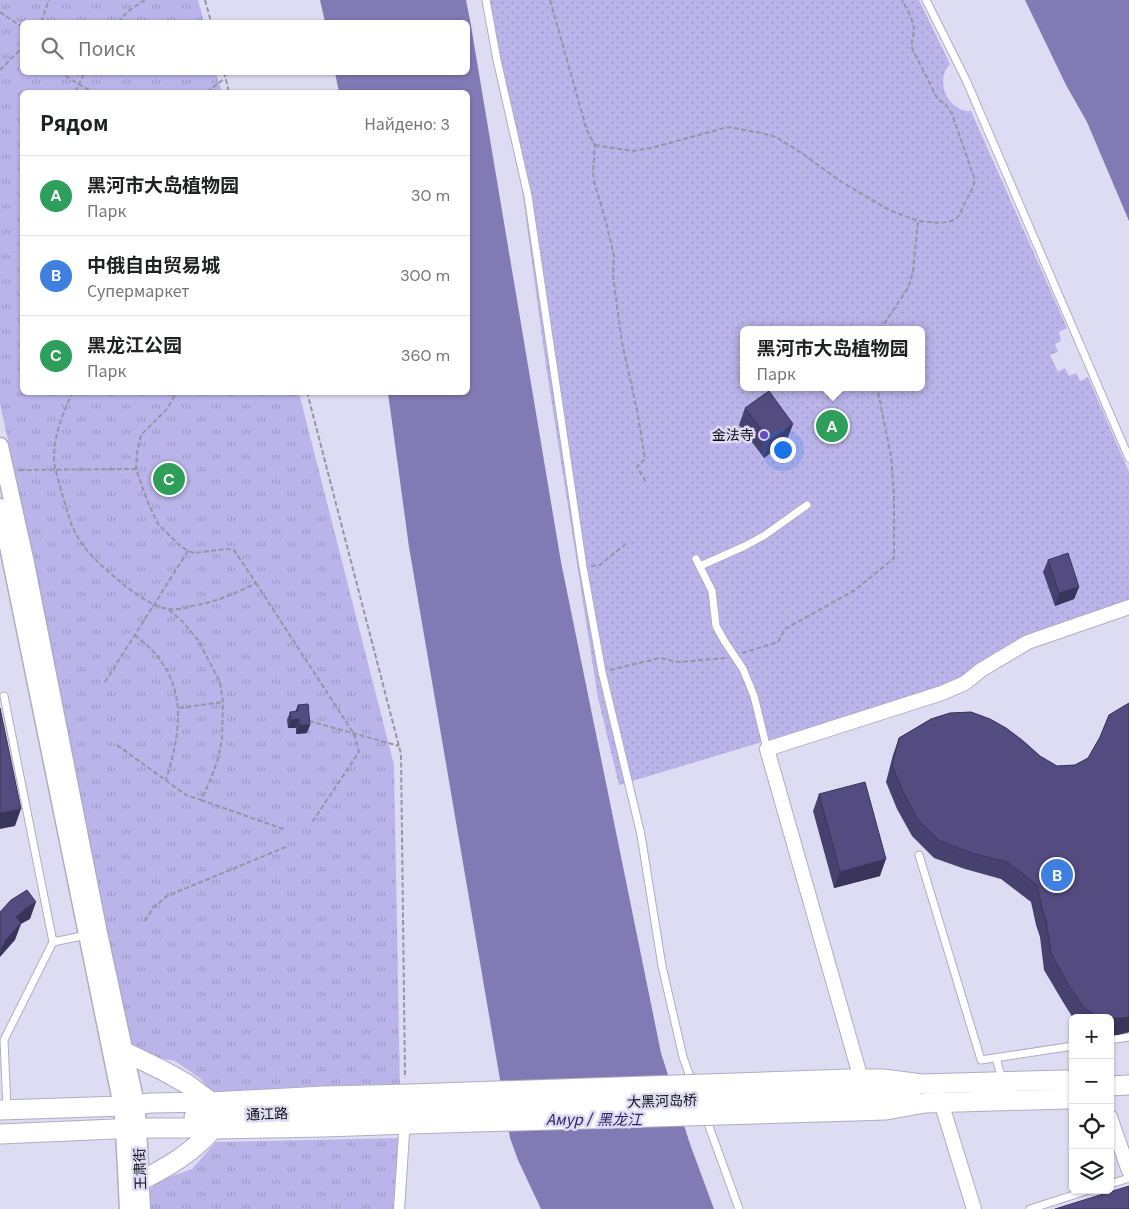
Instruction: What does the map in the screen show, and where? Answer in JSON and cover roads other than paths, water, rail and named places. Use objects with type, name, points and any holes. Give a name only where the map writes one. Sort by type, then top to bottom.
[{"type":"main road","points":[[125,1052],[187,1084],[211,1102]]},
{"type":"main road","points":[[854,1091],[883,1079],[922,1084],[1069,1081]]},
{"type":"main road","points":[[884,1095],[922,1084]]},
{"type":"main road","points":[[1114,1086],[1129,1086]]},
{"type":"main road","points":[[854,1091],[933,1103]]},
{"type":"main road","points":[[854,1091],[886,1110],[933,1103],[1069,1098]]},
{"type":"main road","name":"大黑河岛桥","points":[[408,1109],[854,1091]]},
{"type":"main road","points":[[130,1117],[211,1102],[324,1096],[408,1109]]},
{"type":"main road","points":[[130,1117],[213,1129],[324,1127],[408,1109]]},
{"type":"main road","name":"通江路","points":[[4,1110],[130,1117],[408,1109]]},
{"type":"main road","name":"通江路","points":[[0,1134],[130,1117]]},
{"type":"main road","points":[[140,1181],[171,1165],[202,1142],[213,1129]]},
{"type":"street","points":[[0,446],[13,563]]},
{"type":"street","points":[[0,507],[93,934],[130,1117]]},
{"type":"street","points":[[854,1091],[767,749],[942,693],[965,682],[1028,642],[1129,607]]},
{"type":"street","points":[[93,934],[125,1052],[130,1117],[128,1209]]},
{"type":"street","points":[[933,1103],[974,1209]]},
{"type":"street","points":[[399,1209],[408,1109]]},
{"type":"street","name":"王肃街","points":[[130,1117],[140,1181],[142,1209]]},
{"type":"street","points":[[1114,1128],[1129,1171]]},
{"type":"lane","points":[[486,0],[497,60],[528,196],[583,567],[602,672],[641,835],[662,966],[683,1057],[739,1209]]},
{"type":"lane","points":[[926,0],[966,80],[1129,458]]},
{"type":"lane","points":[[767,749],[754,696],[743,670],[716,626],[712,591],[698,563],[744,546],[765,535],[807,505]]},
{"type":"lane","points":[[4,696],[53,942],[2,1040],[4,1110]]},
{"type":"lane","points":[[919,855],[981,1060],[1069,1047]]},
{"type":"lane","points":[[53,942],[93,934]]},
{"type":"lane","points":[[1114,1040],[1129,1038]]},
{"type":"lane","points":[[996,1058],[1002,1081]]},
{"type":"lane","points":[[1114,1183],[1129,1178]]},
{"type":"lane","points":[[1030,1209],[1077,1194]]},
{"type":"water","name":"Амур / 黑龙江","points":[[320,0],[466,0],[470,20],[325,20]]},
{"type":"water","points":[[1025,0],[1129,0],[1129,221],[1087,122],[1066,85]]},
{"type":"water","name":"Амур / 黑龙江","points":[[470,20],[561,562],[661,1053],[690,1144],[714,1209],[541,1209],[510,1138],[409,547],[388,395],[470,395],[470,90],[339,90],[335,75],[470,75]]},
{"type":"place","name":"黑河市大岛植物园","points":[[832,426]]},
{"type":"place","name":"金法寺","points":[[764,435]]},
{"type":"place","name":"黑龙江公园","points":[[169,479]]},
{"type":"place","name":"中俄自由贸易城","points":[[1057,875]]}]
